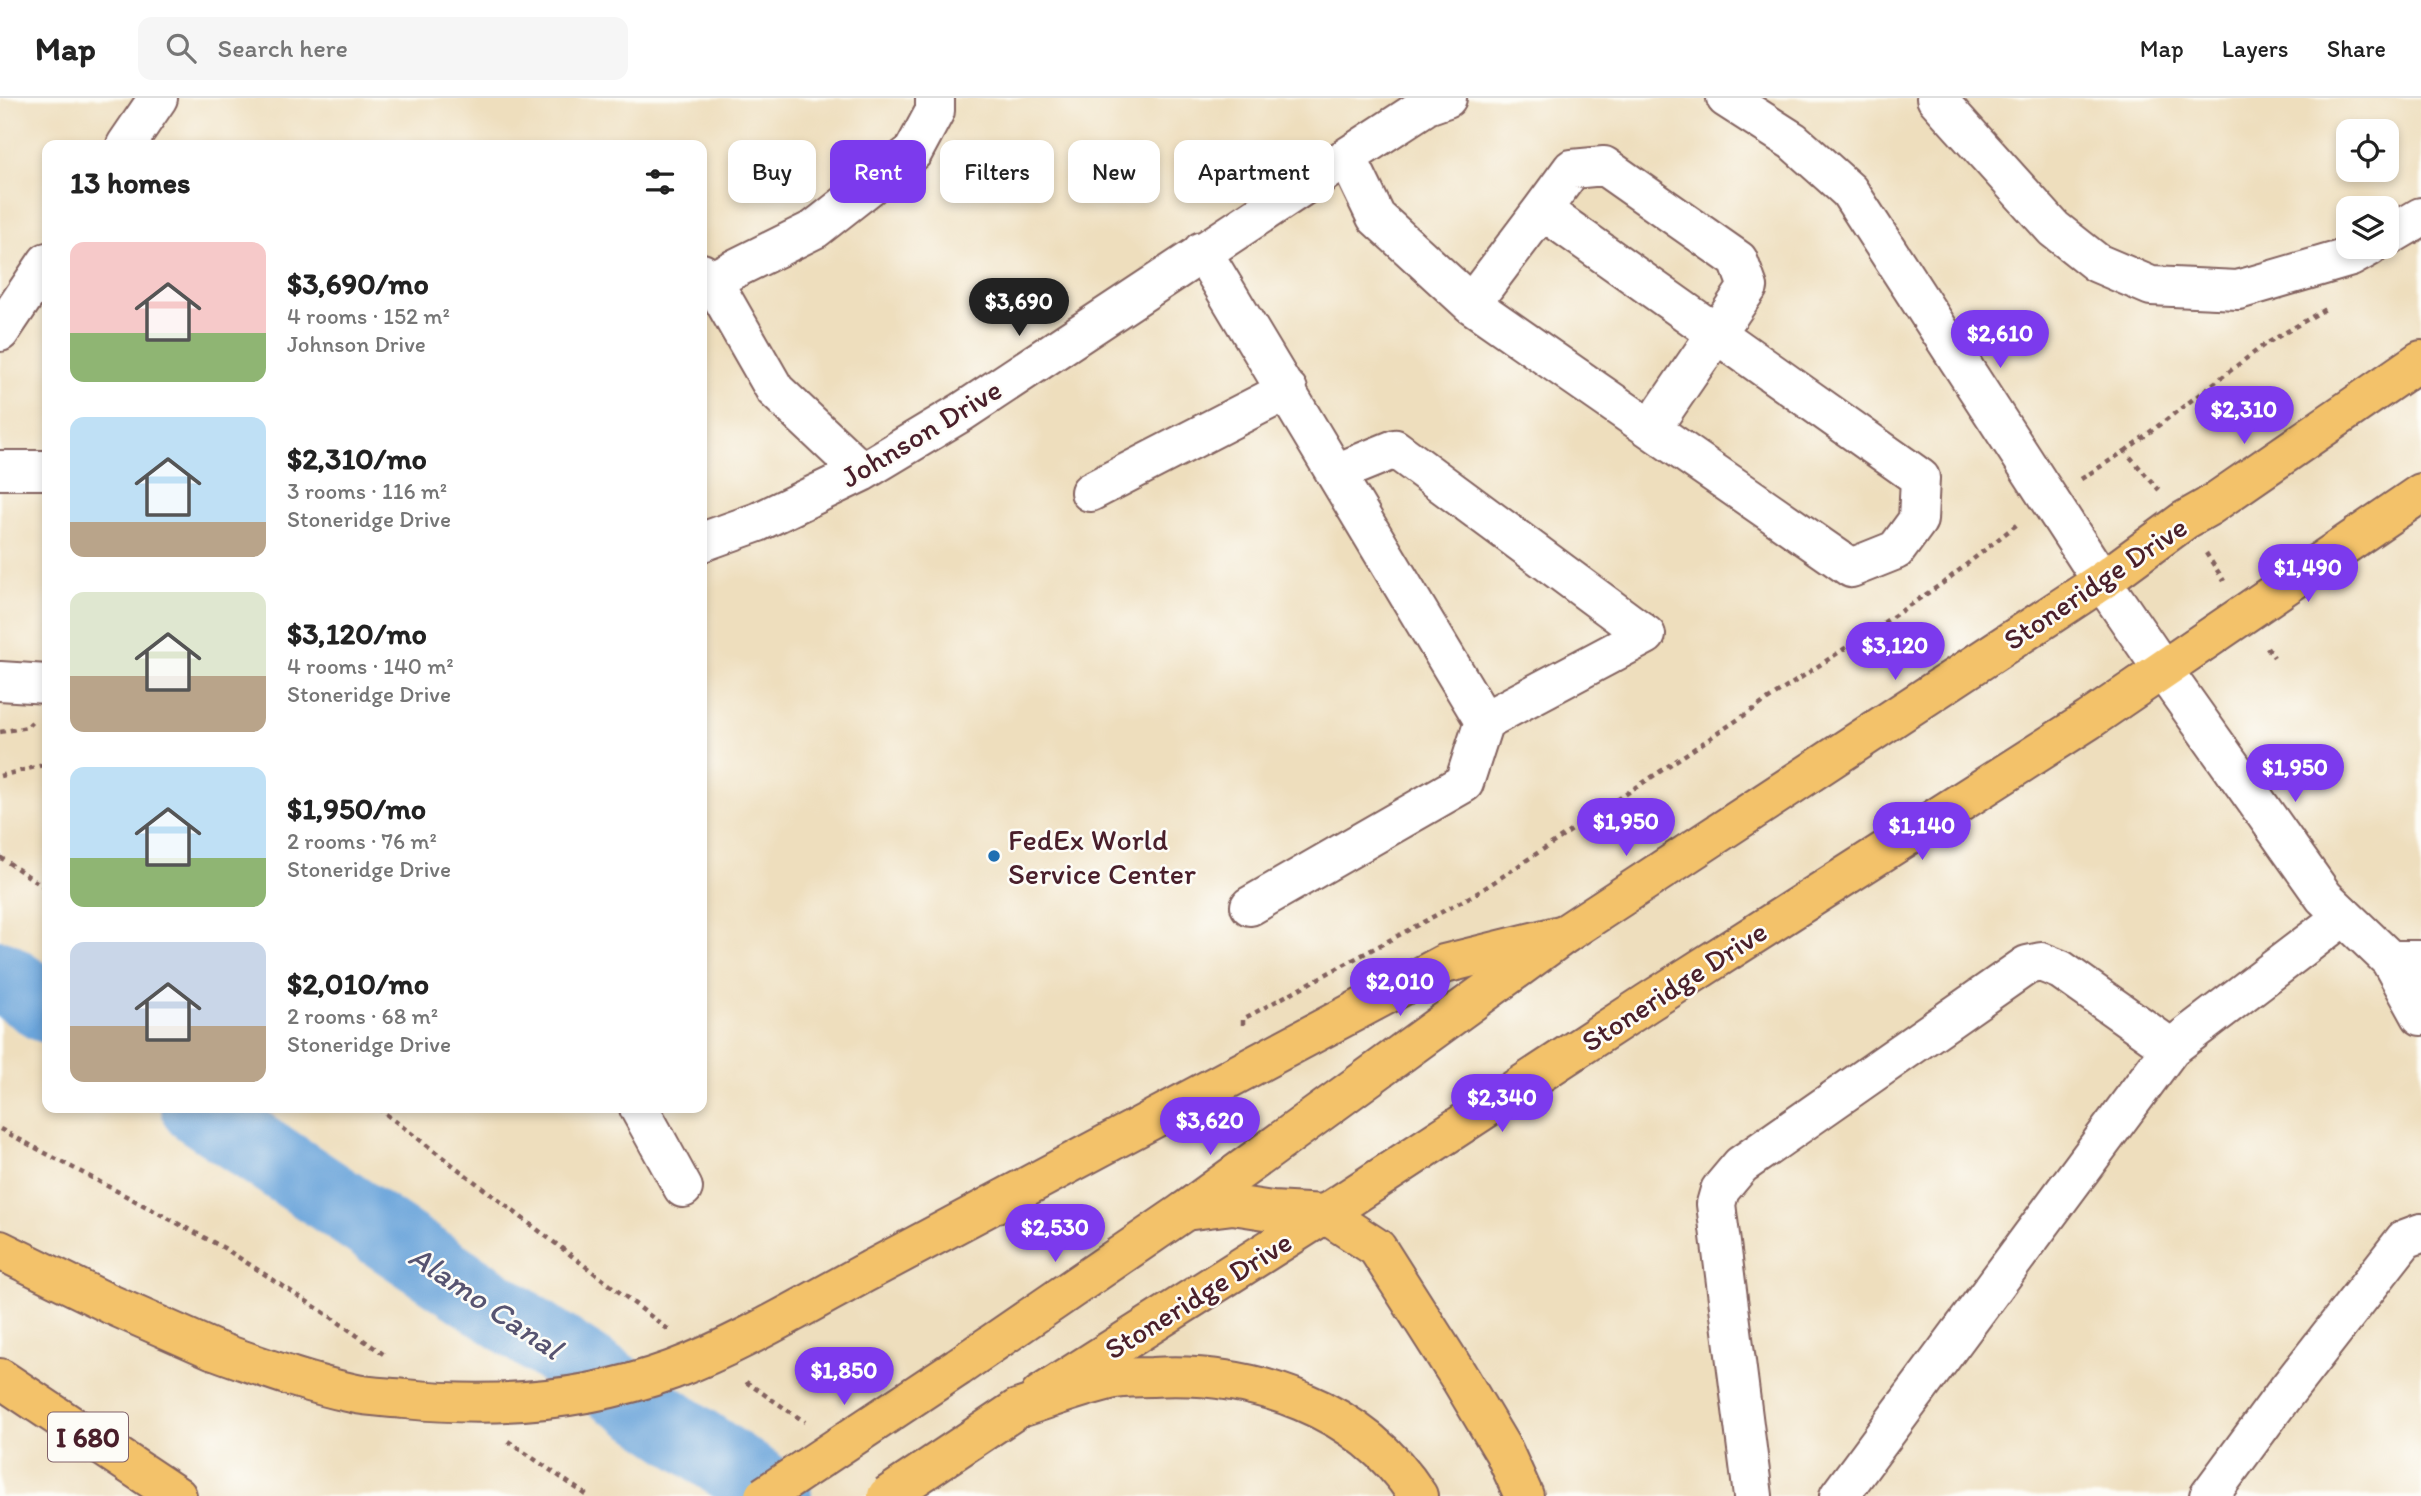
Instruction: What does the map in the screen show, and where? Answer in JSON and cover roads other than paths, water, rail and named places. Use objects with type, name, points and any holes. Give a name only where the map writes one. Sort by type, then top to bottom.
[{"type":"main road","name":"Stoneridge Drive","points":[[764,1496],[1185,1211],[1565,934],[2102,581],[2185,520],[2208,507],[2421,360]]},
{"type":"main road","name":"Stoneridge Drive","points":[[887,1496],[1017,1409],[1325,1214],[2163,670],[2243,612],[2421,493]]},
{"type":"main road","points":[[0,1250],[110,1304],[215,1350],[286,1376],[354,1394],[427,1401],[508,1403],[592,1393],[673,1369],[743,1337],[1444,964],[1565,934]]},
{"type":"main road","points":[[1185,1211],[1233,1205],[1272,1211],[1325,1214],[1377,1248],[1504,1452],[1524,1496]]},
{"type":"main road","points":[[1017,1409],[1115,1379],[1183,1375],[1247,1382],[1307,1402],[1360,1432],[1405,1476],[1418,1496]]},
{"type":"main road","name":"I 680","points":[[0,1378],[177,1496]]},
{"type":"street","points":[[129,140],[158,98]]},
{"type":"street","points":[[707,278],[815,229],[913,152],[935,111],[935,98]]},
{"type":"street","name":"Johnson Drive","points":[[707,540],[758,522],[862,472],[962,412],[1347,156],[1403,108],[1427,105],[1447,98]]},
{"type":"street","points":[[1726,98],[1793,141],[1849,191],[2102,581],[2324,897],[2344,916],[2406,960],[2421,1016]]},
{"type":"street","points":[[1936,98],[2054,229],[2097,263],[2151,286],[2238,290],[2344,259]]},
{"type":"street","points":[[1347,156],[1376,217],[1472,304],[1851,568],[1896,550],[1918,520],[1920,478],[1542,210]]},
{"type":"street","points":[[1472,304],[1572,169],[1604,166],[1738,260],[1748,287],[1651,429]]},
{"type":"street","points":[[2399,230],[2421,217]]},
{"type":"street","points":[[1202,251],[1288,390],[1484,721]]},
{"type":"street","points":[[0,332],[42,269]]},
{"type":"street","points":[[707,282],[775,390],[862,472]]},
{"type":"street","points":[[1090,492],[1288,390]]},
{"type":"street","points":[[1250,906],[1464,783],[1484,721],[1646,635],[1395,449],[1336,473]]},
{"type":"street","points":[[0,470],[42,470]]},
{"type":"street","points":[[0,681],[42,684]]},
{"type":"street","points":[[1839,1496],[2171,1048],[2344,916]]},
{"type":"street","points":[[1753,1496],[1716,1204],[1720,1189],[1741,1166],[2027,965],[2041,962],[2061,970],[2171,1048]]},
{"type":"street","points":[[642,1113],[683,1188]]},
{"type":"street","points":[[2209,1496],[2405,1239],[2421,1233]]},
{"type":"waterway","name":"Alamo Canal","points":[[0,976],[42,1004]]},
{"type":"waterway","name":"Alamo Canal","points":[[204,1113],[776,1496]]},
{"type":"place","name":"FedEx World Service Center","points":[[994,856]]}]
